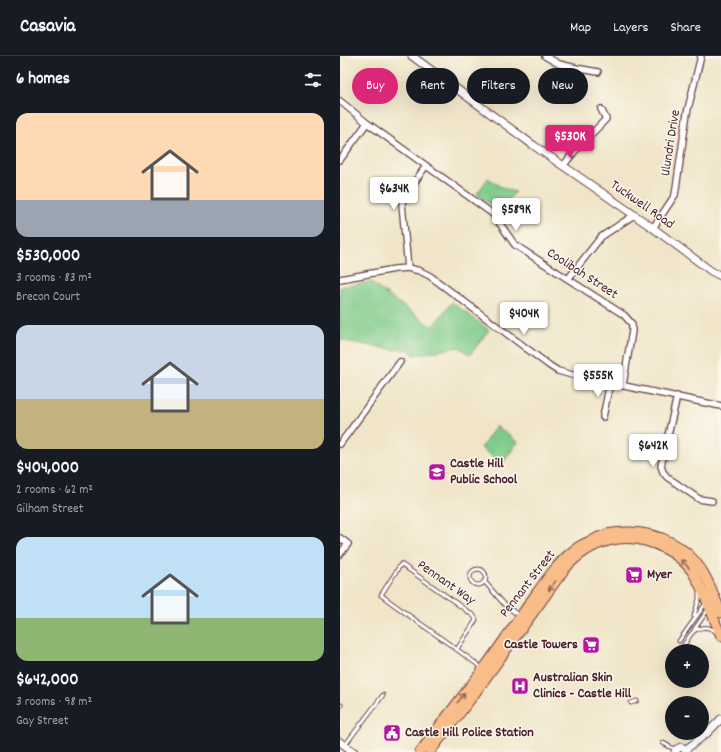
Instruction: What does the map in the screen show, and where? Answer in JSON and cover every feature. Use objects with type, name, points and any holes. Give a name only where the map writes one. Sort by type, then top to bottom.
[{"type":"main road","name":"Pennant Street","points":[[420,752],[443,733],[470,700],[514,641],[526,621],[544,583],[562,561],[574,549],[586,542],[604,535],[641,532],[652,534],[668,540],[692,558],[707,579],[721,636]]},
{"type":"main road","name":"Pennant Street","points":[[430,752],[483,669],[526,621],[571,562],[590,548],[610,540],[626,539],[640,539],[656,544],[682,560],[690,569],[714,605]]},
{"type":"street","name":"Tuckwell Road","points":[[412,56],[563,166],[711,271],[721,276]]},
{"type":"street","points":[[545,56],[560,64],[598,72]]},
{"type":"street","name":"Ulundri Drive","points":[[652,228],[675,195],[687,113],[701,56]]},
{"type":"street","name":"Coolibah Street","points":[[340,101],[367,123],[493,214],[515,245],[624,315],[632,324],[632,330],[622,385]]},
{"type":"street","points":[[563,166],[575,151],[606,119],[601,109]]},
{"type":"street","points":[[340,160],[367,123]]},
{"type":"street","points":[[408,268],[402,204],[403,198],[426,166]]},
{"type":"street","points":[[568,279],[601,237],[634,215]]},
{"type":"street","points":[[340,280],[395,269],[408,268],[420,271],[430,276],[558,371],[721,406]]},
{"type":"street","points":[[340,444],[400,362]]},
{"type":"street","points":[[603,417],[610,383]]},
{"type":"street","points":[[677,396],[661,466],[667,477],[699,499],[712,501]]},
{"type":"street","points":[[340,538],[348,544],[340,554]]},
{"type":"street","points":[[676,751],[680,747],[686,751],[721,719]]},
{"type":"street","points":[[343,744],[354,752]]},
{"type":"lane","name":"Pennant Way","points":[[456,649],[476,620],[474,616],[401,564],[381,595],[483,669]]},
{"type":"lane","points":[[478,569],[483,571],[486,574],[486,579],[484,582],[477,585],[472,582],[470,577],[472,572],[478,569]]},
{"type":"lane","points":[[484,582],[504,604],[526,621]]},
{"type":"lane","points":[[679,641],[692,622],[696,612],[699,599],[698,583]]},
{"type":"lane","points":[[692,622],[714,605]]},
{"type":"lane","points":[[685,644],[714,605]]},
{"type":"lane","points":[[692,633],[699,628],[705,627],[714,630],[721,636]]},
{"type":"lane","points":[[343,744],[383,694]]},
{"type":"lane","points":[[631,703],[637,701]]},
{"type":"lane","points":[[663,742],[676,751]]},
{"type":"green space","points":[[488,178],[501,187],[515,192],[499,212],[477,194]]},
{"type":"green space","points":[[371,282],[432,327],[452,302],[489,330],[470,355],[459,347],[414,355],[408,349],[394,350],[340,340],[340,287]]},
{"type":"green space","points":[[496,426],[518,442],[502,464],[481,448]]},
{"type":"place","name":"Castle Hill Public School","points":[[437,472]]},
{"type":"place","name":"Myer","points":[[634,575]]},
{"type":"place","name":"Castle Towers","points":[[591,645]]},
{"type":"place","name":"Australian Skin Clinics - Castle Hill","points":[[520,686]]},
{"type":"place","name":"Castle Hill Police Station","points":[[392,733]]}]
